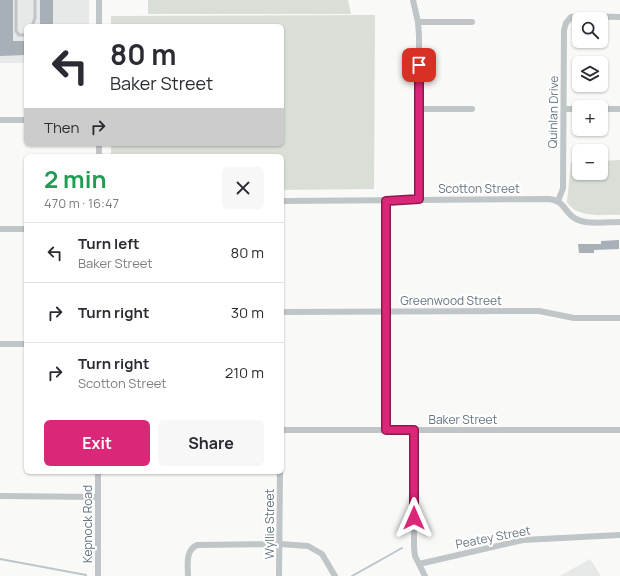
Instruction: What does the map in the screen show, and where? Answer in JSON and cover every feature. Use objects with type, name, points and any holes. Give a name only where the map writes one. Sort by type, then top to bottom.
[{"type":"street","points":[[99,0],[99,24]]},
{"type":"street","points":[[413,0],[418,22],[419,199]]},
{"type":"street","name":"Quinlan Drive","points":[[558,201],[562,192],[564,30],[566,23],[571,17],[620,17]]},
{"type":"street","points":[[418,22],[472,22]]},
{"type":"street","points":[[419,109],[472,108]]},
{"type":"street","points":[[564,109],[572,109]]},
{"type":"street","points":[[608,109],[620,109]]},
{"type":"street","points":[[0,120],[24,120]]},
{"type":"street","name":"Scotton Street","points":[[284,201],[549,199],[558,201]]},
{"type":"street","points":[[386,201],[386,430]]},
{"type":"street","points":[[558,201],[571,216],[576,219],[589,222],[620,222]]},
{"type":"street","points":[[0,229],[24,229]]},
{"type":"street","name":"Greenwood Street","points":[[284,312],[539,311],[574,318],[620,318]]},
{"type":"street","points":[[0,344],[24,344]]},
{"type":"street","name":"Baker Street","points":[[284,430],[620,430]]},
{"type":"street","points":[[414,430],[414,547],[419,564],[425,576]]},
{"type":"street","name":"Kepnock Road","points":[[98,474],[98,576]]},
{"type":"street","name":"Wyllie Street","points":[[279,576],[280,474]]},
{"type":"street","points":[[0,496],[98,497]]},
{"type":"street","name":"Peatey Street","points":[[419,564],[523,540],[620,535]]},
{"type":"street","points":[[188,576],[189,548],[194,546],[280,544],[315,545],[335,576]]},
{"type":"lane","points":[[16,0],[16,31],[19,35],[24,35]]},
{"type":"lane","points":[[33,24],[35,18],[35,0]]},
{"type":"shaded area","points":[[0,0],[89,0],[89,24],[24,24],[24,63],[0,63]]},
{"type":"shaded area","points":[[148,0],[348,0],[351,14],[148,14]]},
{"type":"shaded area","points":[[375,15],[374,189],[284,190],[284,154],[111,154],[111,146],[284,146],[284,24],[111,24],[111,16]]},
{"type":"shaded area","points":[[620,160],[620,215],[598,215],[584,213],[571,207],[567,202],[571,162],[572,180],[608,180],[608,161]]},
{"type":"shaded area","points":[[590,559],[601,576],[560,576]]},
{"type":"building","points":[[0,0],[13,0],[13,41],[24,41],[24,55],[0,56]]},
{"type":"building","points":[[40,0],[53,0],[53,24],[40,24]]},
{"type":"building","points":[[619,240],[619,249],[594,250],[594,253],[579,253],[578,244],[601,244],[601,241]]},
{"type":"waterway","points":[[352,576],[402,548]]},
{"type":"waterway","points":[[0,559],[86,575]]},
{"type":"route","points":[[414,518],[414,430],[386,430],[386,201],[419,199],[419,65]]}]
